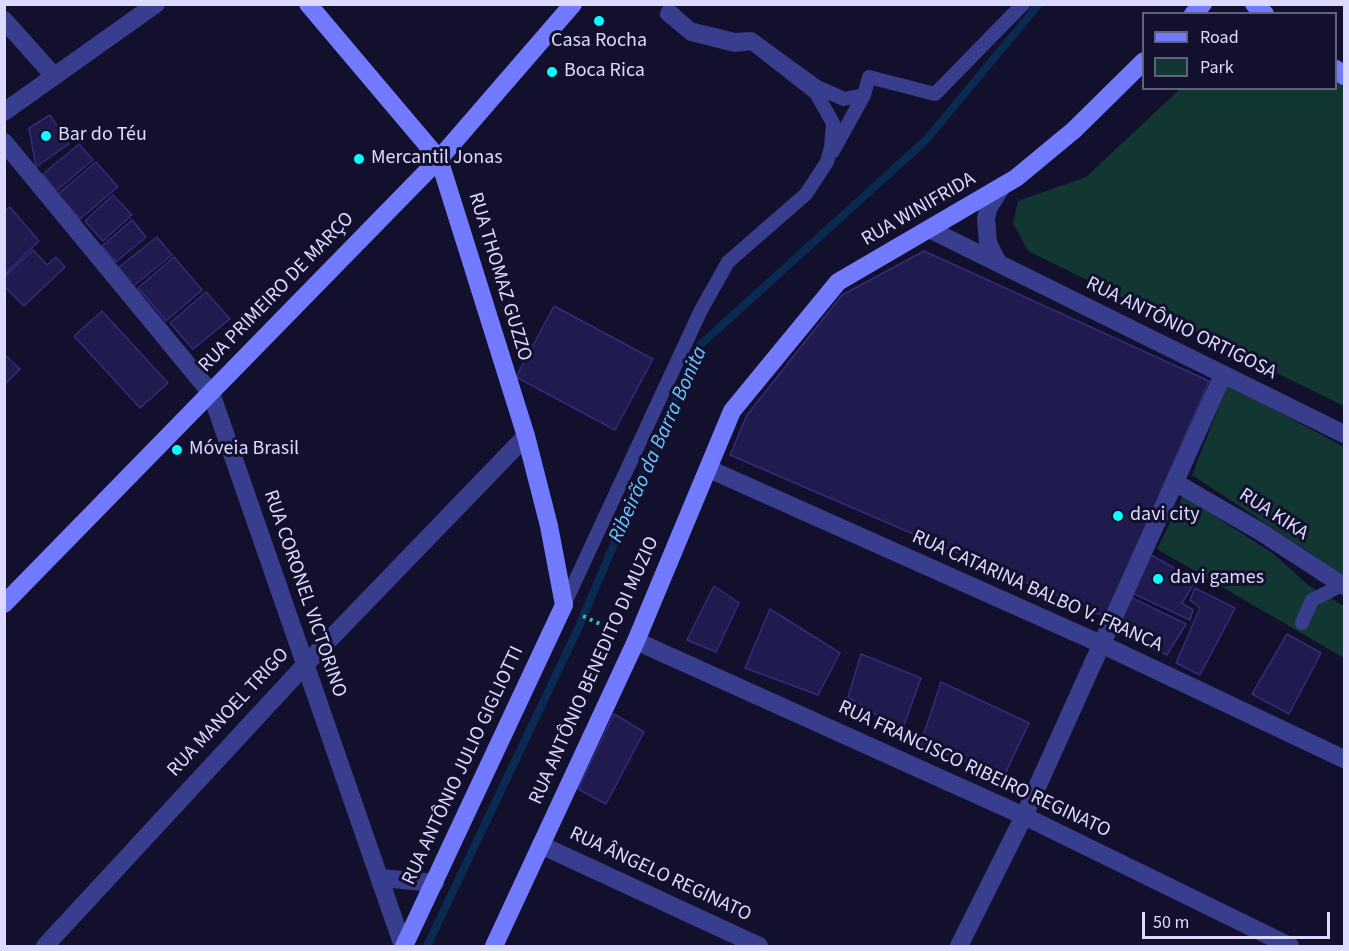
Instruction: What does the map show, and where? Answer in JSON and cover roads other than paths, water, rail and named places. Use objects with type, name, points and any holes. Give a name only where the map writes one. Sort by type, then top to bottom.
[{"type":"street","points":[[4,111],[156,4]]},
{"type":"street","name":"RUA THOMAZ GUZZO","points":[[308,4],[439,159],[526,436],[571,609]]},
{"type":"street","name":"RUA PRIMEIRO DE MARÇO","points":[[4,604],[439,159],[573,4]]},
{"type":"street","points":[[4,20],[54,76]]},
{"type":"street","name":"RUA WINIFRIDA","points":[[732,411],[838,282],[931,230],[1016,178],[1074,130],[1142,62]]},
{"type":"street","name":"RUA CORONEL VICTORINO","points":[[4,142],[211,393],[403,946]]},
{"type":"street","points":[[998,263],[988,243],[987,218],[989,207],[1000,188]]},
{"type":"street","name":"RUA ANTÔNIO ORTIGOSA","points":[[931,230],[1344,434]]},
{"type":"street","points":[[959,946],[1024,816],[1223,375]]},
{"type":"street","name":"RUA ANTÔNIO BENEDITO DI MUZIO","points":[[494,946],[636,641],[732,411]]},
{"type":"street","name":"RUA MANOEL TRIGO","points":[[45,946],[61,939],[304,666],[526,436]]},
{"type":"street","name":"RUA CATARINA BALBO V. FRANCA","points":[[709,469],[1101,644],[1344,759]]},
{"type":"street","name":"RUA KIKA","points":[[1176,483],[1261,532],[1343,586]]},
{"type":"street","name":"RUA ANTÔNIO JULIO GIGLIOTTI","points":[[403,946],[571,609]]},
{"type":"street","name":"RUA FRANCISCO RIBEIRO REGINATO","points":[[636,641],[1024,816],[1290,946]]},
{"type":"street","name":"RUA ÂNGELO REGINATO","points":[[541,845],[759,946]]},
{"type":"street","points":[[381,879],[435,883]]},
{"type":"lane","points":[[571,609],[701,309],[728,262],[806,194],[827,162],[864,95],[869,77],[935,94],[1023,4]]},
{"type":"lane","points":[[827,162],[833,123],[816,93],[752,43],[735,45],[692,34],[682,29],[667,14],[669,10],[690,29],[735,40],[751,39],[817,87],[844,99],[864,95]]},
{"type":"lane","points":[[1302,623],[1312,600],[1343,586]]},
{"type":"waterway","name":"Ribeirão da Barra Bonita","points":[[427,946],[576,633],[699,346],[926,140],[1039,4]]},
{"type":"place","name":"Casa Rocha","points":[[599,21]]},
{"type":"place","name":"Boca Rica","points":[[552,72]]},
{"type":"place","name":"Bar do Téu","points":[[46,136]]},
{"type":"place","name":"Mercantil Jonas","points":[[359,159]]},
{"type":"place","name":"Móveia Brasil","points":[[177,450]]},
{"type":"place","name":"davi city","points":[[1118,516]]},
{"type":"place","name":"davi games","points":[[1158,579]]}]
